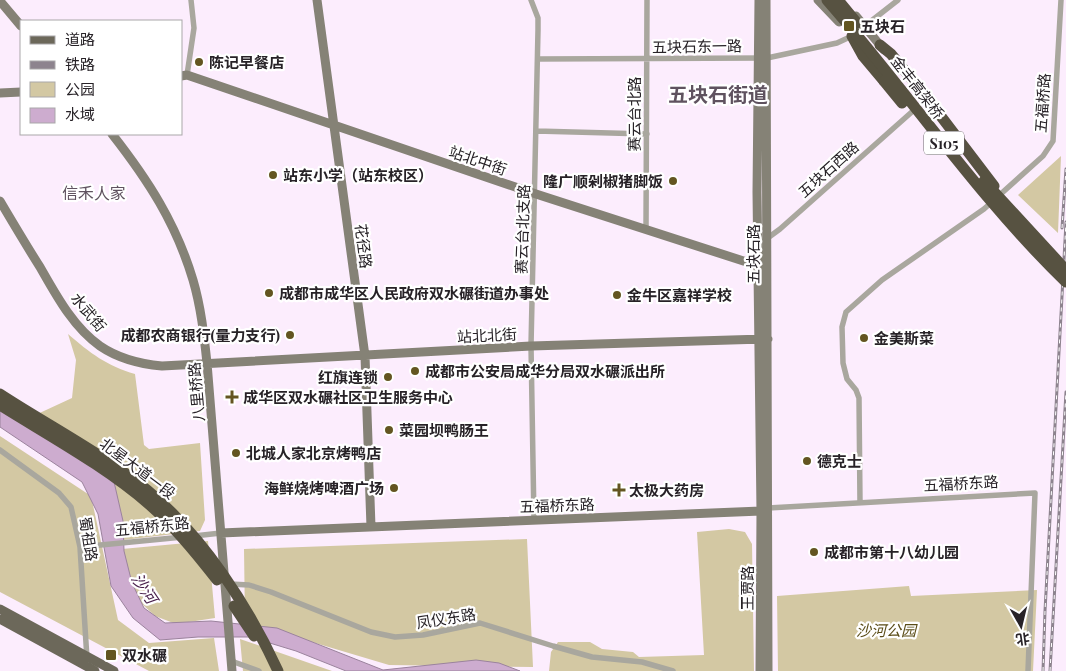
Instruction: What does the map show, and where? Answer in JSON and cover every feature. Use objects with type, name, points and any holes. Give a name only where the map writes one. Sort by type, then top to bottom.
[{"type":"highway","name":"金丰高架桥","points":[[827,0],[857,34],[960,165],[1057,266]]},
{"type":"highway","name":"金丰高架桥","points":[[838,0],[975,171],[1057,266]]},
{"type":"highway","points":[[852,36],[863,56],[1002,225],[1028,250],[1057,266]]},
{"type":"highway","points":[[880,45],[891,54],[924,94],[1057,266]]},
{"type":"highway","name":"北星大道一段","points":[[0,394],[91,450],[146,489],[169,509],[187,528],[212,560],[251,617],[278,671]]},
{"type":"highway","name":"北星大道一段","points":[[0,405],[117,479],[151,506],[173,527],[217,579],[254,636],[270,671]]},
{"type":"main road","points":[[0,609],[114,671]]},
{"type":"main road","points":[[0,619],[90,670]]},
{"type":"street","points":[[184,76],[194,28],[191,0]]},
{"type":"street","name":"花径路","points":[[317,0],[365,356],[371,527]]},
{"type":"street","name":"赛云台北支路","points":[[532,0],[538,18],[536,194],[531,346],[534,520]]},
{"type":"street","name":"赛云台北路","points":[[646,229],[647,0]]},
{"type":"street","name":"五块石路","points":[[759,0],[763,58],[767,239],[763,339],[764,508]]},
{"type":"street","name":"五块石路","points":[[763,339],[757,267],[766,0]]},
{"type":"street","points":[[818,0],[852,36],[914,110],[987,206],[1057,266]]},
{"type":"street","points":[[843,0],[998,196],[1057,266]]},
{"type":"street","name":"五块石东一路","points":[[538,59],[763,58],[837,43],[852,36],[898,0]]},
{"type":"street","name":"五福桥路","points":[[860,503],[859,398],[856,390],[847,379],[842,346],[842,327],[846,312],[882,280],[987,206],[1043,156],[1053,141],[1061,0]]},
{"type":"street","points":[[0,1],[20,25]]},
{"type":"street","name":"站北中街","points":[[184,76],[757,267],[767,268]]},
{"type":"street","points":[[0,93],[20,92]]},
{"type":"street","name":"五块石西路","points":[[758,245],[780,229],[914,110]]},
{"type":"street","points":[[536,131],[647,134]]},
{"type":"street","name":"八里桥路","points":[[113,135],[138,167],[164,209],[180,241],[194,281],[202,319],[207,363],[232,671]]},
{"type":"street","name":"水武街","points":[[0,201],[65,308],[82,330],[99,345],[118,356],[141,364],[162,366],[207,363]]},
{"type":"street","name":"站北北街","points":[[207,363],[531,346],[763,339]]},
{"type":"street","name":"蜀祖路","points":[[0,450],[59,493],[71,507],[80,547],[87,657],[90,670]]},
{"type":"street","name":"五福桥东路","points":[[80,547],[221,533],[534,520],[1035,492],[1028,671]]},
{"type":"street","name":"王贾路","points":[[760,671],[764,508]]},
{"type":"street","name":"王贾路","points":[[764,508],[768,671]]},
{"type":"street","name":"凤仪东路","points":[[225,584],[249,585],[372,632],[394,637],[422,635],[480,623],[592,657],[642,662],[673,671]]},
{"type":"street","points":[[230,657],[234,662],[259,671]]},
{"type":"green space","points":[[1061,156],[1058,233],[1018,195]]},
{"type":"green space","points":[[68,334],[99,358],[135,374],[144,445],[149,449],[200,443],[205,520],[200,531],[123,540],[109,494],[18,423],[72,398],[76,360]]},
{"type":"green space","points":[[0,436],[91,496],[118,620],[149,643],[214,638],[219,671],[149,671],[0,592]]},
{"type":"green space","points":[[729,529],[745,532],[752,544],[754,671],[549,671],[551,652],[558,642],[590,642],[602,649],[633,652],[639,657],[704,655],[697,532]]},
{"type":"green space","points":[[527,539],[533,667],[389,665],[245,622],[244,549]]},
{"type":"green space","points":[[208,541],[215,618],[176,624],[155,616],[141,603],[128,583],[122,549]]},
{"type":"green space","name":"沙河公园","points":[[909,586],[911,596],[1037,590],[1033,671],[778,671],[777,596]]},
{"type":"green space","points":[[240,639],[332,671],[243,671]]},
{"type":"water","points":[[0,409],[112,473],[123,521],[124,551],[132,583],[144,608],[165,623],[211,621],[277,628],[383,670],[476,660],[499,663],[520,671],[346,671],[296,651],[250,637],[198,637],[160,640],[133,618],[111,586],[98,514],[82,482],[0,427]]},
{"type":"railway","points":[[1062,228],[1066,169]]},
{"type":"railway","points":[[1043,671],[1066,222]]},
{"type":"railway","points":[[1050,671],[1066,392]]},
{"type":"place","name":"五块石","points":[[849,26]]},
{"type":"place","name":"陈记早餐店","points":[[199,62]]},
{"type":"place","name":"站东小学（站东校区）","points":[[273,175]]},
{"type":"place","name":"隆广顺剁椒猪脚饭","points":[[673,181]]},
{"type":"place","name":"成都市成华区人民政府双水碾街道办事处","points":[[269,293]]},
{"type":"place","name":"金牛区嘉祥学校","points":[[617,295]]},
{"type":"place","name":"成都农商银行(量力支行)","points":[[290,335]]},
{"type":"place","name":"金美斯菜","points":[[864,338]]},
{"type":"place","name":"成都市公安局成华分局双水碾派出所","points":[[415,371]]},
{"type":"place","name":"红旗连锁","points":[[388,377]]},
{"type":"place","name":"成华区双水碾社区卫生服务中心","points":[[232,397]]},
{"type":"place","name":"菜园坝鸭肠王","points":[[389,430]]},
{"type":"place","name":"北城人家北京烤鸭店","points":[[236,453]]},
{"type":"place","name":"德克士","points":[[807,461]]},
{"type":"place","name":"海鲜烧烤啤酒广场","points":[[394,488]]},
{"type":"place","name":"太极大药房","points":[[619,490]]},
{"type":"place","name":"成都市第十八幼儿园","points":[[814,552]]},
{"type":"place","name":"双水碾","points":[[111,655]]},
{"type":"district","name":"五块石街道","points":[[718,93]]},
{"type":"district","name":"信禾人家","points":[[94,192]]},
{"type":"water label","name":"沙河","points":[[145,588]]}]
